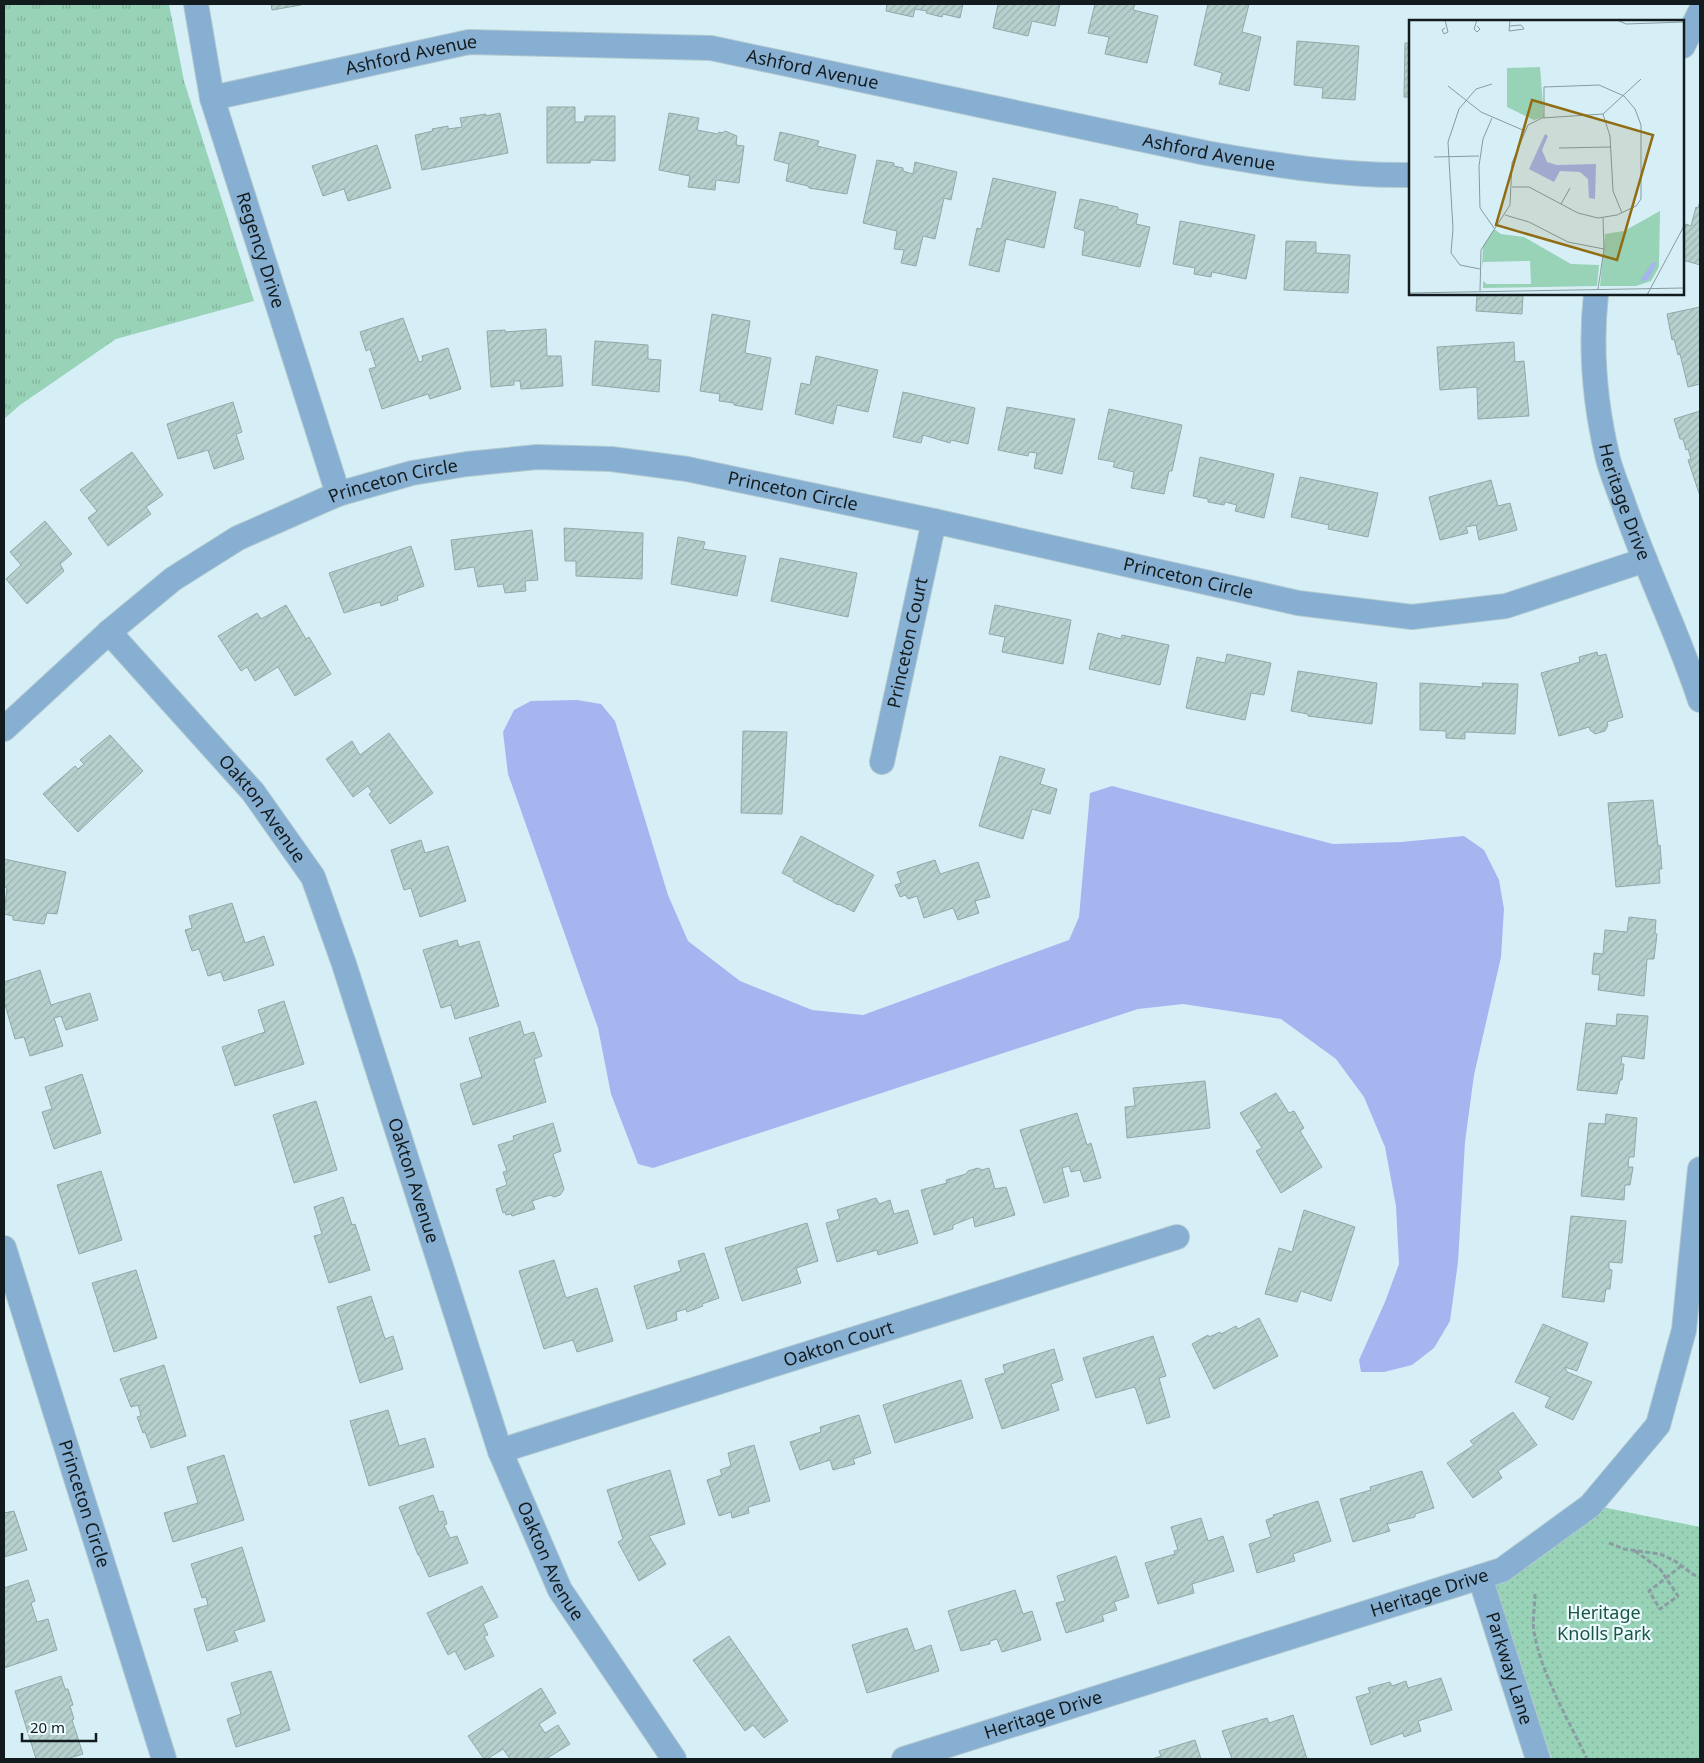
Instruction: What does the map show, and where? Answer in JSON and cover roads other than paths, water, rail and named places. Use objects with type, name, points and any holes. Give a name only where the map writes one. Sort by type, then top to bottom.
[{"type":"street","name":"Regency Drive","points":[[196,4],[212,98],[338,494]]},
{"type":"street","points":[[1684,44],[1700,12]]},
{"type":"street","name":"Ashford Avenue","points":[[212,98],[469,42],[711,48],[1214,155],[1314,170],[1409,175]]},
{"type":"street","name":"Heritage Drive","points":[[1596,295],[1593,344],[1596,386],[1600,424],[1609,461],[1632,528],[1700,700]]},
{"type":"street","name":"Princeton Circle","points":[[4,729],[109,632],[173,579],[238,538],[338,494],[412,473],[467,464],[537,457],[611,459],[687,469],[934,521],[1298,603],[1412,617],[1506,606],[1645,560]]},
{"type":"street","name":"Princeton Court","points":[[882,762],[934,521]]},
{"type":"street","name":"Oakton Avenue","points":[[109,632],[253,792],[313,877],[344,964],[500,1451],[560,1590],[674,1759]]},
{"type":"street","name":"Heritage Drive","points":[[904,1759],[1502,1570],[1590,1506],[1658,1424],[1692,1331],[1700,1169]]},
{"type":"street","name":"Oakton Court","points":[[500,1451],[1177,1237]]},
{"type":"street","name":"Princeton Circle","points":[[4,1248],[12,1301],[164,1759]]},
{"type":"street","name":"Parkway Lane","points":[[1480,1577],[1538,1759]]},
{"type":"water","points":[[577,700],[601,704],[615,721],[668,895],[688,941],[740,981],[812,1010],[863,1015],[1069,940],[1079,917],[1090,793],[1112,786],[1333,844],[1401,842],[1464,836],[1484,850],[1499,880],[1504,909],[1501,957],[1474,1075],[1465,1142],[1458,1262],[1450,1321],[1434,1348],[1412,1365],[1384,1372],[1361,1372],[1359,1360],[1385,1302],[1399,1264],[1396,1206],[1385,1147],[1364,1097],[1336,1059],[1281,1019],[1183,1004],[1138,1009],[653,1168],[638,1164],[611,1094],[598,1028],[508,774],[503,732],[514,710],[531,701]]},
{"type":"park label","name":"Heritage Knolls Park","points":[[1604,1624]]}]
